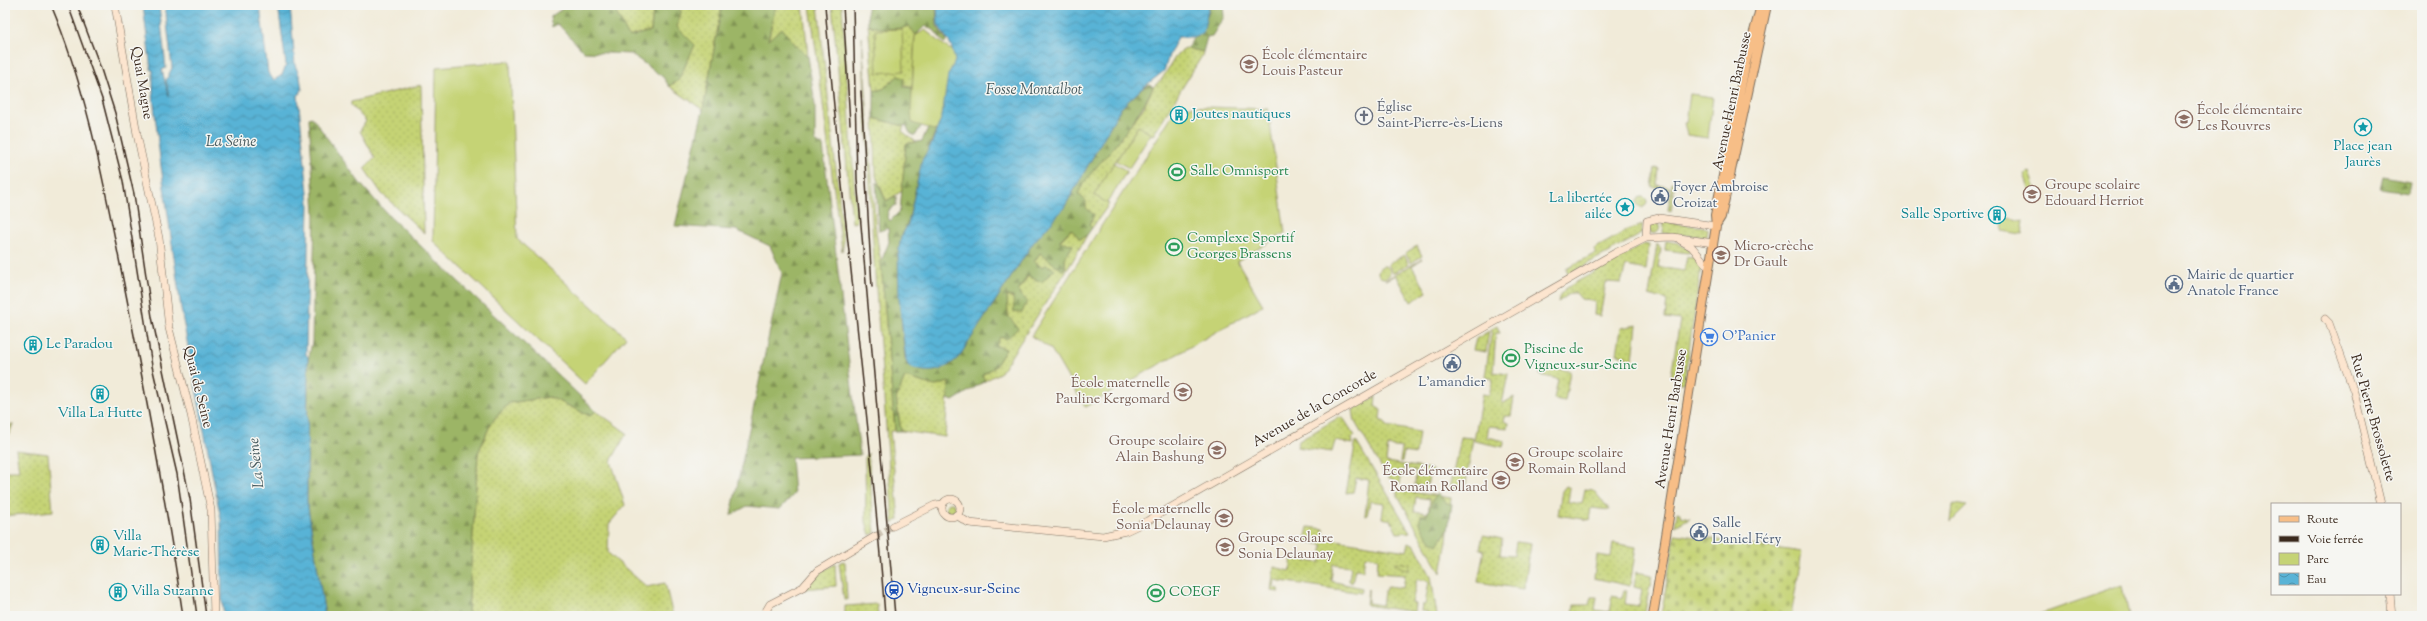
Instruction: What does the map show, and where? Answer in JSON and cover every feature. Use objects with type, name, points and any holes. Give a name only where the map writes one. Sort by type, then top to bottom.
[{"type":"main road","name":"Avenue Henri Barbusse","points":[[1653,616],[1716,226],[1715,215],[1745,69],[1761,5]]},
{"type":"main road","name":"Avenue Henri Barbusse","points":[[1716,226],[1721,217],[1767,5]]},
{"type":"street","name":"Quai Magne","points":[[115,5],[143,166]]},
{"type":"street","name":"Quai de Seine","points":[[143,166],[159,238],[169,328],[191,415],[210,510],[214,616]]},
{"type":"street","points":[[1646,238],[1647,221],[1659,218],[1716,226]]},
{"type":"street","name":"Avenue de la Concorde","points":[[1672,237],[1692,247],[1709,268]]},
{"type":"street","name":"Avenue de la Concorde","points":[[956,515],[969,523],[1064,533],[1103,536],[1126,531],[1147,522],[1565,281],[1646,238],[1672,237],[1713,243]]},
{"type":"street","name":"Rue Pierre Brossolette","points":[[2325,318],[2329,323],[2354,392],[2381,503]]},
{"type":"street","points":[[893,526],[935,505],[944,504],[949,500],[957,502],[960,509],[956,515],[951,517],[944,514],[942,509],[944,504]]},
{"type":"street","points":[[763,616],[770,604],[803,587],[817,571],[876,536]]},
{"type":"street","points":[[2390,595],[2392,616]]},
{"type":"green space","points":[[561,5],[612,5],[629,37],[651,31],[653,11],[646,5],[676,5],[681,12],[677,27],[695,45],[678,81],[669,86],[663,77],[631,54],[584,52],[558,24],[552,27],[550,17],[562,9]]},
{"type":"green space","points":[[612,5],[646,5],[653,11],[651,31],[628,37]]},
{"type":"green space","points":[[676,5],[722,5],[703,110],[669,86],[678,81],[677,27],[681,12]]},
{"type":"green space","points":[[722,5],[776,5],[768,40],[782,28],[797,47],[808,56],[815,105],[815,141],[823,146],[860,455],[791,458],[794,494],[780,509],[747,506],[731,515],[782,273],[770,246],[736,230],[675,226],[703,110]]},
{"type":"green space","points":[[776,5],[803,5],[808,56],[797,47],[782,29],[768,41]]},
{"type":"green space","points":[[810,5],[818,5],[844,242],[842,251]]},
{"type":"green space","points":[[832,5],[842,5],[857,222],[852,223]]},
{"type":"green space","points":[[867,5],[936,5],[937,26],[947,41],[944,43],[934,30],[925,26],[916,35],[909,26],[888,29],[872,26],[868,24]]},
{"type":"green space","points":[[1209,5],[1223,5],[1224,17],[1212,36],[1207,37],[1203,52],[1187,48],[1194,37],[1198,37],[1209,12]]},
{"type":"green space","points":[[868,24],[874,27],[910,25],[917,35],[915,36],[912,88],[893,82],[883,89],[874,91]]},
{"type":"green space","points":[[902,29],[904,71],[877,73],[875,30]]},
{"type":"green space","points":[[925,30],[949,49],[965,51],[938,131],[912,123],[911,111],[915,36]]},
{"type":"green space","points":[[862,36],[876,232],[881,262],[895,431],[890,431],[899,519],[893,523],[874,262]]},
{"type":"green space","points":[[1187,48],[1203,52],[1202,56],[1153,135],[1138,126],[1094,195],[1109,204],[1092,228],[1089,225],[1085,208],[1078,194],[1083,182],[1112,149],[1144,107],[1153,87],[1162,79],[1177,54]]},
{"type":"green space","points":[[510,61],[517,239],[626,337],[585,384],[433,241],[436,67]]},
{"type":"green space","points":[[898,76],[904,78],[904,87],[912,88],[913,123],[925,120],[915,136],[910,133],[906,125],[904,126],[874,118],[874,91],[883,89]]},
{"type":"green space","points":[[1150,84],[1153,87],[1140,111],[1118,142],[1089,176],[1078,194],[1086,201],[1086,208],[1094,215],[1089,225],[1092,228],[1087,235],[1080,239],[1071,229],[1059,241],[1073,245],[1065,258],[1065,269],[1062,270],[1040,253],[1034,262],[1042,267],[1046,265],[1055,269],[1042,282],[1027,276],[1018,292],[1027,301],[1022,313],[1014,312],[1013,297],[1007,296],[1008,316],[1018,328],[1007,339],[1000,337],[996,346],[1006,349],[995,367],[982,375],[985,381],[953,401],[948,399],[949,382],[935,386],[905,377],[896,399],[901,431],[895,431],[881,262],[889,242],[888,228],[879,231],[876,183],[878,183],[886,201],[896,196],[896,205],[889,210],[887,216],[890,221],[900,211],[906,144],[922,141],[932,119],[939,122],[919,173],[908,224],[901,237],[898,254],[905,358],[909,367],[930,371],[966,346],[1033,243],[1064,208],[1120,109],[1140,90]]},
{"type":"green space","points":[[421,85],[424,233],[382,194],[364,168],[375,158],[360,131],[366,121],[351,105],[351,102]]},
{"type":"green space","points":[[1690,94],[1713,97],[1708,138],[1687,135],[1684,123],[1686,123]]},
{"type":"green space","name":"Complexe Sportif Georges Brassens","points":[[1178,106],[1268,109],[1285,233],[1237,261],[1263,305],[1085,407],[1051,349],[1031,336]]},
{"type":"green space","points":[[312,117],[359,182],[390,217],[596,411],[590,416],[550,397],[509,403],[491,423],[478,453],[468,612],[476,616],[325,616],[307,501],[308,361],[312,342],[315,213],[309,118]]},
{"type":"green space","points":[[874,118],[904,126],[902,131],[916,142],[906,144],[902,191],[886,201],[876,176]]},
{"type":"green space","points":[[1138,126],[1151,134],[1129,168],[1116,161]]},
{"type":"green space","points":[[1114,163],[1127,171],[1107,203],[1094,195]]},
{"type":"green space","points":[[1655,168],[1659,169],[1657,185],[1669,187],[1669,190],[1652,187]]},
{"type":"green space","points":[[2030,172],[2036,189],[2030,191],[2024,174]]},
{"type":"green space","points":[[2383,176],[2410,181],[2408,193],[2380,189]]},
{"type":"green space","points":[[1672,182],[1675,183],[1671,211],[1668,210]]},
{"type":"green space","points":[[1642,197],[1647,202],[1642,207],[1637,202]]},
{"type":"green space","points":[[2004,217],[2024,221],[2022,234],[2002,231]]},
{"type":"green space","points":[[1654,222],[1658,224],[1660,228],[1658,232],[1654,234],[1650,232],[1648,228],[1650,224]]},
{"type":"green space","points":[[1664,222],[1704,227],[1707,229],[1706,237],[1663,233]]},
{"type":"green space","points":[[1643,225],[1641,233],[1638,236],[1569,274],[1566,269],[1596,253],[1594,249],[1628,230]]},
{"type":"green space","points":[[1072,229],[1080,239],[1087,235],[1072,262],[1001,372],[985,381],[982,375],[995,367],[1006,349],[995,346],[1008,316],[1007,296],[1027,301],[1018,292],[1028,276],[1042,267],[1034,262],[1040,253],[1065,269],[1065,258],[1073,245],[1059,242]]},
{"type":"green space","points":[[1666,241],[1678,243],[1691,251],[1688,253],[1665,250]]},
{"type":"green space","points":[[1644,244],[1649,245],[1646,270],[1626,266],[1621,283],[1606,282],[1600,316],[1594,315],[1595,301],[1581,299],[1576,293],[1571,293],[1558,302],[1560,295],[1566,288]]},
{"type":"green space","points":[[1657,244],[1661,249],[1658,267],[1684,271],[1687,257],[1693,258],[1694,254],[1701,269],[1684,383],[1679,383],[1680,377],[1671,376],[1680,320],[1665,318],[1667,300],[1649,295]]},
{"type":"green space","points":[[1417,246],[1422,256],[1411,263],[1405,253]]},
{"type":"green space","points":[[1404,255],[1409,264],[1393,273],[1388,264]]},
{"type":"green space","points":[[1422,259],[1412,266],[1427,292],[1411,302],[1396,275],[1385,280]]},
{"type":"green space","points":[[1384,266],[1388,268],[1390,272],[1388,276],[1384,278],[1380,276],[1378,272],[1380,268]]},
{"type":"green space","points":[[1637,325],[1633,359],[1627,361],[1627,356],[1617,354],[1621,328]]},
{"type":"green space","points":[[1497,326],[1500,333],[1496,333],[1493,372],[1508,374],[1502,404],[1514,397],[1511,416],[1505,416],[1504,421],[1509,423],[1508,428],[1489,426],[1487,437],[1505,441],[1503,447],[1474,441],[1482,394],[1489,395],[1493,379],[1485,377],[1492,329]]},
{"type":"green space","points":[[1489,331],[1486,352],[1473,350],[1476,339]]},
{"type":"green space","points":[[1541,367],[1570,371],[1565,401],[1554,399],[1558,379],[1539,375]]},
{"type":"green space","points":[[905,377],[935,386],[949,382],[945,437],[901,431],[896,399]]},
{"type":"green space","points":[[1376,396],[1375,406],[1381,410],[1380,420],[1385,422],[1387,426],[1419,432],[1416,454],[1404,452],[1402,462],[1400,462],[1402,448],[1388,446],[1386,462],[1430,469],[1434,472],[1434,475],[1429,475],[1427,487],[1415,485],[1416,471],[1403,468],[1400,483],[1386,475],[1355,422],[1353,410]]},
{"type":"green space","points":[[550,397],[590,416],[596,411],[627,433],[611,461],[625,505],[609,524],[608,553],[647,587],[665,583],[673,616],[476,616],[468,612],[478,453],[491,423],[509,403]]},
{"type":"green space","points":[[1339,417],[1344,419],[1355,436],[1352,438],[1353,444],[1335,441],[1332,452],[1297,447],[1299,441]]},
{"type":"green space","points":[[11,424],[13,424],[5,445],[5,427],[10,427]]},
{"type":"green space","points":[[1460,437],[1473,438],[1465,489],[1454,487],[1453,492],[1450,489]]},
{"type":"green space","points":[[1356,441],[1410,532],[1397,533],[1391,520],[1382,518],[1384,503],[1370,501],[1367,516],[1365,515],[1369,480],[1356,478],[1353,492],[1346,493]]},
{"type":"green space","points":[[16,450],[48,454],[53,511],[5,516],[5,471],[19,471]]},
{"type":"green space","points":[[868,453],[875,533],[870,535],[866,522],[865,458]]},
{"type":"green space","points":[[1566,486],[1570,488],[1568,502],[1582,504],[1585,489],[1593,490],[1610,510],[1591,508],[1589,520],[1558,515],[1562,491]]},
{"type":"green space","points":[[1398,490],[1451,498],[1447,541],[1441,573],[1396,492]],"holes":[[[1416,497],[1430,499],[1428,513],[1414,511]]]},
{"type":"green space","points":[[1438,494],[1446,503],[1452,504],[1448,529],[1438,545],[1431,541],[1419,523],[1421,515],[1427,515],[1433,499]]},
{"type":"green space","points":[[949,503],[953,503],[956,508],[953,513],[949,513],[946,510],[946,506]]},
{"type":"green space","points":[[1953,505],[1967,506],[1951,522]]},
{"type":"green space","points":[[1677,512],[1680,513],[1680,516],[1690,518],[1675,526]]},
{"type":"green space","points":[[1308,527],[1324,529],[1323,538],[1407,551],[1409,542],[1415,545],[1431,576],[1437,616],[1428,616],[1427,612],[1421,611],[1422,605],[1425,605],[1429,581],[1417,579],[1412,603],[1415,604],[1414,612],[1366,605],[1368,589],[1368,603],[1382,605],[1384,592],[1388,586],[1403,588],[1405,575],[1377,573],[1378,558],[1365,556],[1363,570],[1355,569],[1352,582],[1349,580],[1351,566],[1333,564],[1331,581],[1362,588],[1361,593],[1274,580],[1273,588],[1279,589],[1279,592],[1271,591],[1274,567],[1290,571],[1292,557],[1306,557],[1306,561],[1320,563],[1323,545],[1305,541]]},
{"type":"green space","points":[[1675,534],[1802,552],[1791,616],[1661,616]]},
{"type":"green space","points":[[1483,535],[1502,539],[1500,555],[1514,556],[1516,542],[1530,544],[1523,589],[1478,582],[1484,550],[1480,549]]},
{"type":"green space","points":[[1613,543],[1636,547],[1630,586],[1594,578],[1597,555],[1611,557]]},
{"type":"green space","points":[[843,561],[845,562],[847,600],[844,600],[839,563]]},
{"type":"green space","points":[[1396,562],[1410,564],[1408,571],[1395,564]]},
{"type":"green space","points":[[835,564],[836,586],[804,589],[818,573]]},
{"type":"green space","points":[[1636,572],[1652,575],[1644,616],[1573,616],[1574,605],[1589,605],[1591,597],[1597,597],[1595,610],[1609,612],[1612,596],[1622,598],[1624,590],[1627,590],[1625,604],[1639,606],[1642,589],[1634,587]]},
{"type":"green space","points":[[2123,585],[2129,616],[2035,616],[2044,613]]},
{"type":"green space","points":[[877,604],[878,616],[845,616],[845,606]]},
{"type":"water","name":"La Seine","points":[[143,5],[159,5],[166,68],[162,70],[169,97],[166,80],[172,68],[165,5],[260,5],[268,73],[274,80],[282,75],[286,65],[278,5],[290,5],[295,65],[300,77],[302,90],[298,96],[309,202],[306,354],[308,357],[307,501],[325,616],[224,616],[222,601],[221,520],[182,315],[160,159],[153,96],[153,70],[151,70]]},
{"type":"water","name":"Fosse Montalbot","points":[[937,5],[1209,5],[1209,7],[1203,33],[1194,37],[1178,37],[1169,55],[1164,71],[1140,90],[1120,109],[1064,208],[1033,243],[959,357],[942,369],[936,371],[923,371],[909,367],[906,361],[899,300],[898,254],[901,237],[908,224],[922,160],[931,145],[942,116],[948,75],[955,61],[951,45],[938,25]]},
{"type":"tunnel","points":[[876,536],[893,526]]},
{"type":"railway","points":[[51,5],[75,70],[93,136],[108,202],[154,442],[183,616]]},
{"type":"railway","points":[[68,5],[102,99],[123,181],[152,366],[177,474],[197,616]]},
{"type":"railway","points":[[77,5],[100,66],[115,113],[134,194],[152,317],[190,499],[206,616]]},
{"type":"railway","points":[[825,5],[839,158],[872,463],[885,616]]},
{"type":"railway","points":[[843,5],[850,124]]},
{"type":"railway","points":[[853,5],[857,179],[895,616]]},
{"type":"railway","points":[[861,91],[872,287]]},
{"type":"place","name":"École élémentaire Louis Pasteur","points":[[1249,64]]},
{"type":"place","name":"Joutes nautiques","points":[[1179,115]]},
{"type":"place","name":"Église Saint-Pierre-ès-Liens","points":[[1364,116]]},
{"type":"place","name":"École élémentaire Les Rouvres","points":[[2184,119]]},
{"type":"place","name":"Place jean Jaurès","points":[[2363,127]]},
{"type":"place","name":"Salle Omnisport","points":[[1177,172]]},
{"type":"place","name":"Groupe scolaire Edouard Herriot","points":[[2032,194]]},
{"type":"place","name":"Foyer Ambroise Croizat","points":[[1660,196]]},
{"type":"place","name":"La libertée ailée","points":[[1625,207]]},
{"type":"place","name":"Salle Sportive","points":[[1997,215]]},
{"type":"place","name":"Complexe Sportif Georges Brassens","points":[[1174,247]]},
{"type":"place","name":"Micro-crèche Dr Gault","points":[[1721,255]]},
{"type":"place","name":"Mairie de quartier Anatole France","points":[[2174,284]]},
{"type":"place","name":"O'Panier","points":[[1709,337]]},
{"type":"place","name":"Le Paradou","points":[[33,345]]},
{"type":"place","name":"Piscine de Vigneux-sur-Seine","points":[[1511,358]]},
{"type":"place","name":"L'amandier","points":[[1452,363]]},
{"type":"place","name":"École maternelle Pauline Kergomard","points":[[1183,392]]},
{"type":"place","name":"Villa La Hutte","points":[[100,394]]},
{"type":"place","name":"Groupe scolaire Alain Bashung","points":[[1217,450]]},
{"type":"place","name":"Groupe scolaire Romain Rolland","points":[[1515,462]]},
{"type":"place","name":"École élémentaire Romain Rolland","points":[[1501,480]]},
{"type":"place","name":"École maternelle Sonia Delaunay","points":[[1224,518]]},
{"type":"place","name":"Salle Daniel Féry","points":[[1699,532]]},
{"type":"place","name":"Villa Marie-Thérèse","points":[[100,545]]},
{"type":"place","name":"Groupe scolaire Sonia Delaunay","points":[[1225,547]]},
{"type":"place","name":"Vigneux-sur-Seine","points":[[894,590]]},
{"type":"place","name":"Villa Suzanne","points":[[118,592]]},
{"type":"place","name":"COEGF","points":[[1156,593]]}]
